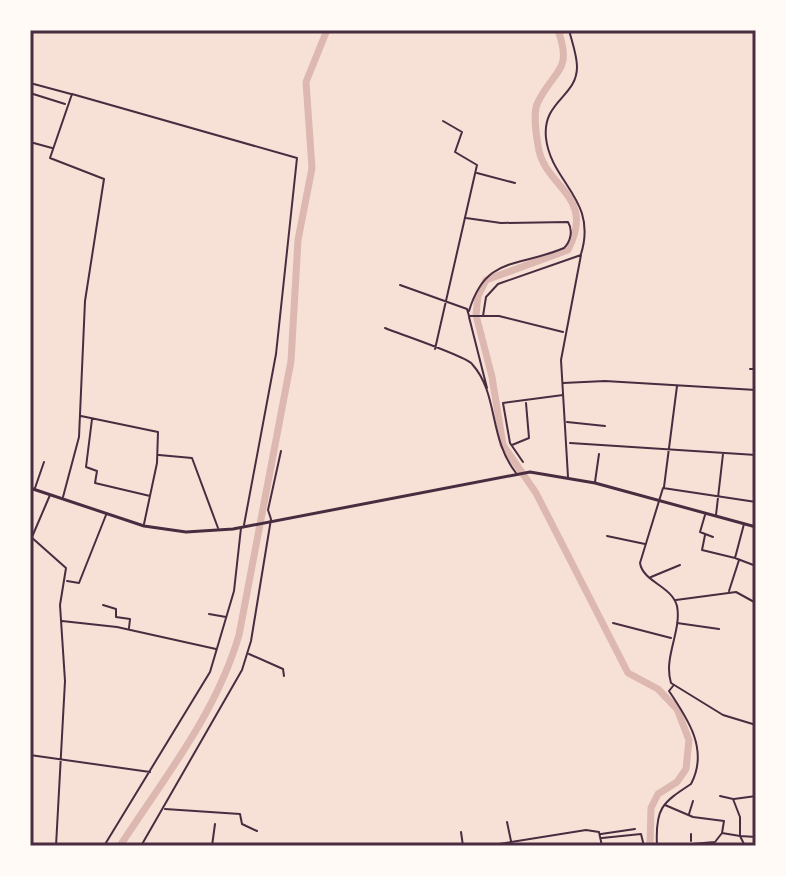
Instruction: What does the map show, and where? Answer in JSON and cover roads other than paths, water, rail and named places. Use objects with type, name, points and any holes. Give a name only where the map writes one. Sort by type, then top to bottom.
[{"type":"street","points":[[568,477],[567,422],[561,383],[565,332],[585,231],[580,202],[551,159],[545,128],[552,106],[569,89],[576,74],[569,30]]},
{"type":"street","points":[[30,83],[297,158],[276,354],[234,591],[218,649],[200,694],[104,846]]},
{"type":"street","points":[[30,103],[31,93],[69,101]]},
{"type":"street","points":[[63,499],[79,437],[85,301],[104,179],[52,161],[53,148],[72,94]]},
{"type":"street","points":[[435,349],[476,172],[476,164],[455,152],[461,131],[443,121]]},
{"type":"street","points":[[30,142],[53,148]]},
{"type":"street","points":[[476,172],[515,183]]},
{"type":"street","points":[[465,218],[501,223],[568,222],[571,232],[570,241],[564,248],[486,274],[475,291],[469,311],[500,449],[517,473]]},
{"type":"street","points":[[483,316],[486,297],[498,284],[581,255]]},
{"type":"street","points":[[400,285],[469,311]]},
{"type":"street","points":[[470,316],[565,332]]},
{"type":"street","points":[[385,328],[470,362],[488,393]]},
{"type":"street","points":[[750,369],[756,369]]},
{"type":"street","points":[[561,383],[677,384],[756,390]]},
{"type":"street","points":[[677,384],[671,448],[660,503],[640,567],[675,601],[668,674],[673,685],[723,715],[756,725]]},
{"type":"street","points":[[523,462],[511,445],[503,403],[564,395]]},
{"type":"street","points":[[511,445],[529,438],[526,401]]},
{"type":"street","points":[[79,416],[157,430],[158,455],[144,526]]},
{"type":"street","points":[[93,417],[86,468],[97,471],[95,483],[150,496]]},
{"type":"street","points":[[567,422],[605,426]]},
{"type":"street","points":[[568,443],[756,455]]},
{"type":"street","points":[[141,846],[236,684],[250,654],[270,520],[268,510],[281,451]]},
{"type":"street","points":[[715,517],[723,452]]},
{"type":"street","points":[[595,483],[599,454]]},
{"type":"street","points":[[158,455],[192,458],[218,529]]},
{"type":"street","points":[[30,496],[44,462]]},
{"type":"street","points":[[32,489],[144,526],[186,532],[244,526],[530,472],[595,483],[756,527]]},
{"type":"street","points":[[663,488],[756,502]]},
{"type":"street","points":[[50,494],[31,537],[62,563],[65,581],[61,620],[65,681],[63,758],[55,819],[56,846]]},
{"type":"street","points":[[65,581],[79,583],[106,514]]},
{"type":"street","points":[[705,515],[700,532],[713,537]]},
{"type":"street","points":[[729,592],[744,524]]},
{"type":"street","points":[[705,535],[702,550],[756,566]]},
{"type":"street","points":[[607,536],[646,544]]},
{"type":"street","points":[[650,577],[680,565]]},
{"type":"street","points":[[675,601],[729,592],[741,594],[756,603]]},
{"type":"street","points":[[103,605],[116,609],[116,616],[130,619],[129,629]]},
{"type":"street","points":[[209,614],[226,617]]},
{"type":"street","points":[[61,620],[129,629],[190,646],[218,649]]},
{"type":"street","points":[[675,622],[719,629]]},
{"type":"street","points":[[613,623],[672,638]]},
{"type":"street","points":[[250,654],[283,669],[284,676]]},
{"type":"street","points":[[657,846],[657,821],[664,805],[671,794],[691,784],[699,758],[688,719],[669,692],[673,685]]},
{"type":"street","points":[[30,755],[150,772]]},
{"type":"street","points":[[720,796],[733,799],[756,796]]},
{"type":"street","points":[[733,799],[745,846]]},
{"type":"street","points":[[688,815],[693,801]]},
{"type":"street","points":[[664,805],[688,815],[724,821],[722,833],[715,842],[668,846]]},
{"type":"street","points":[[164,809],[240,814],[242,824],[257,831]]},
{"type":"street","points":[[507,822],[512,842]]},
{"type":"street","points":[[212,846],[215,824]]},
{"type":"street","points":[[601,840],[635,829]]},
{"type":"street","points":[[486,846],[568,830],[593,830],[601,840]]},
{"type":"street","points":[[461,832],[463,846]]},
{"type":"street","points":[[601,840],[618,833],[641,834],[644,846]]},
{"type":"street","points":[[722,833],[756,837]]},
{"type":"street","points":[[691,834],[691,843]]},
{"type":"waterway","points":[[120,846],[203,719],[239,635],[291,361],[298,240],[312,168],[306,82],[327,30]]},
{"type":"waterway","points":[[558,30],[562,63],[538,102],[536,129],[542,160],[573,204],[575,231],[568,250],[486,280],[478,296],[476,315],[492,377],[503,445],[536,493],[628,673],[658,689],[677,709],[689,740],[686,769],[677,782],[658,794],[651,808],[650,846]]}]
